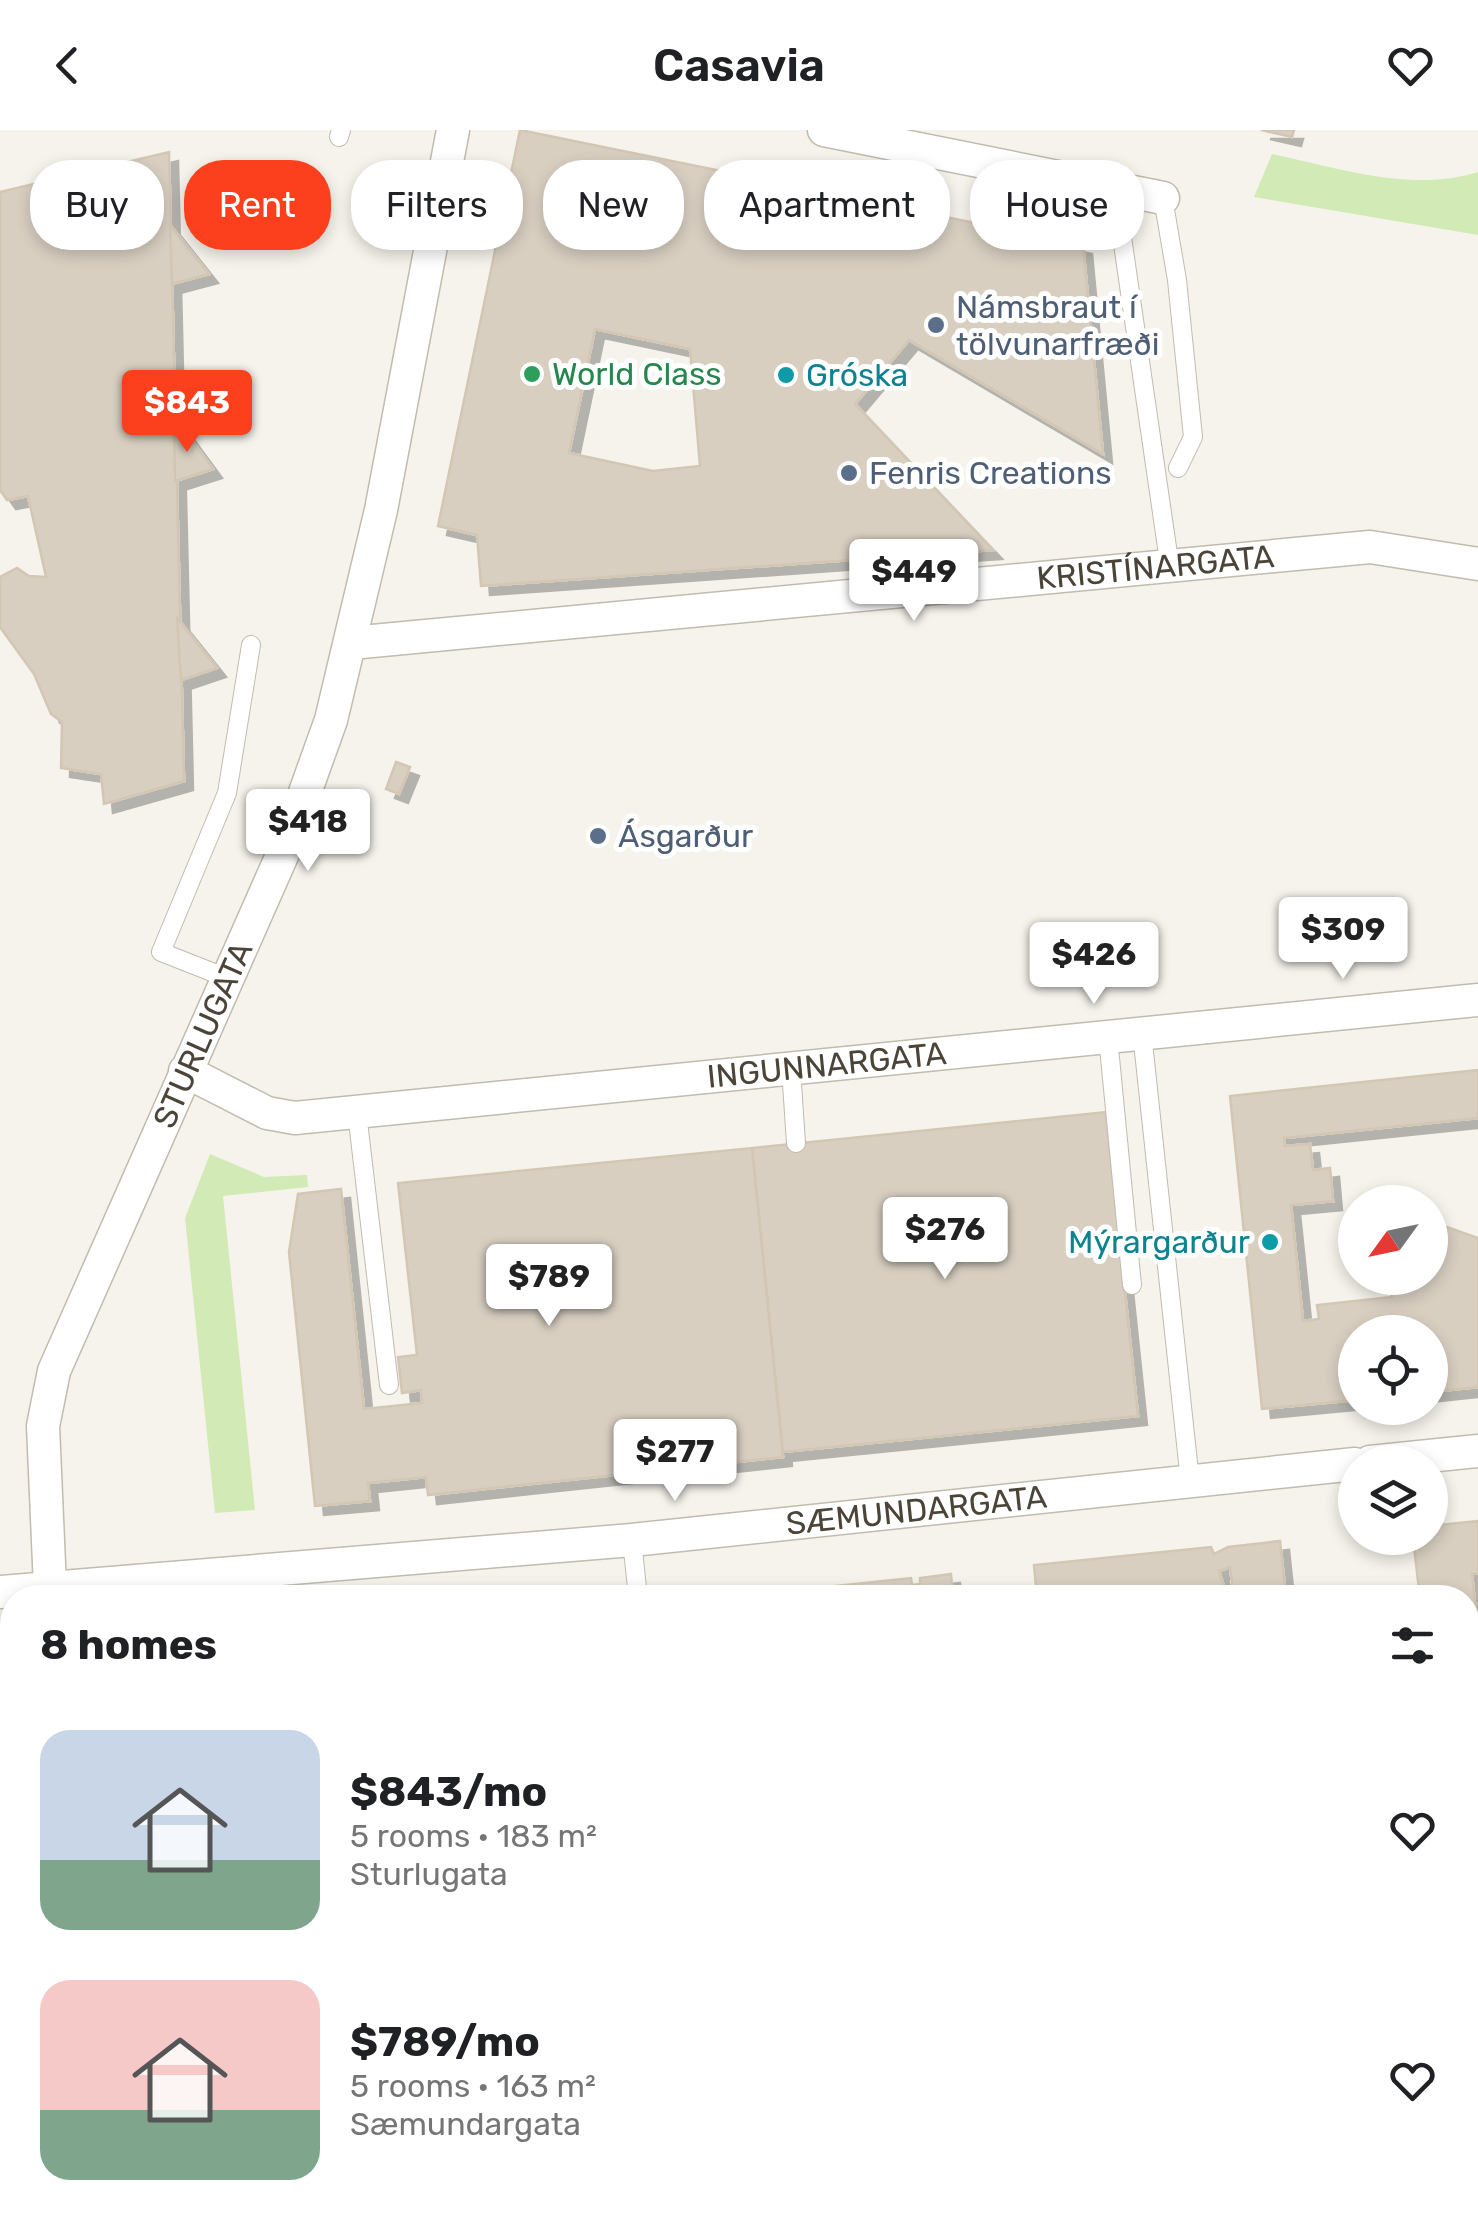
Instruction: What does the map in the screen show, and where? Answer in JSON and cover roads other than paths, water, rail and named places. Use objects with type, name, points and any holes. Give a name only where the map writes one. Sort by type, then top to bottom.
[{"type":"street","name":"STURLUGATA","points":[[50,1585],[43,1426],[54,1371],[284,851],[331,720],[351,643],[453,130]]},
{"type":"street","points":[[824,130],[972,160]]},
{"type":"street","points":[[1144,194],[1163,198]]},
{"type":"street","name":"KRISTÍNARGATA","points":[[351,643],[1370,547],[1478,564]]},
{"type":"street","name":"INGUNNARGATA","points":[[185,1071],[267,1113],[295,1118],[1478,1000]]},
{"type":"street","points":[[1448,1454],[1478,1451]]},
{"type":"street","name":"SÆMUNDARGATA","points":[[253,1585],[632,1540],[1338,1466]]},
{"type":"lane","points":[[1163,198],[1177,280],[1193,437],[1178,468]]},
{"type":"lane","points":[[1124,250],[1170,568]]},
{"type":"lane","points":[[227,978],[161,952],[228,793],[251,646]]},
{"type":"lane","points":[[1142,1033],[1190,1481]]},
{"type":"lane","points":[[1108,1037],[1132,1285]]},
{"type":"lane","points":[[790,1069],[796,1143]]},
{"type":"lane","points":[[356,1112],[389,1386]]},
{"type":"lane","points":[[632,1540],[637,1585]]},
{"type":"place","name":"Námsbraut í tölvunarfræði","points":[[936,325]]},
{"type":"place","name":"World Class","points":[[532,374]]},
{"type":"place","name":"Gróska","points":[[786,375]]},
{"type":"place","name":"Fenris Creations","points":[[849,473]]},
{"type":"place","name":"Ásgarður","points":[[598,836]]},
{"type":"place","name":"Mýrargarður","points":[[1270,1242]]}]
